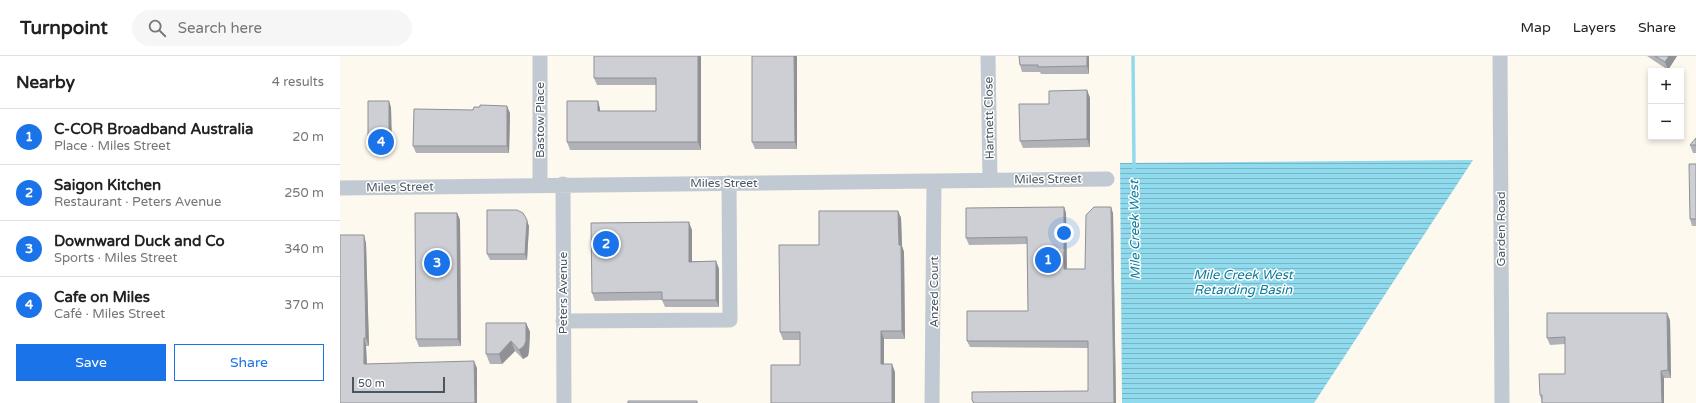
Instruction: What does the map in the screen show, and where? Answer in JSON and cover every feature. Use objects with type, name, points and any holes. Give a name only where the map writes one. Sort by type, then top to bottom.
[{"type":"street","name":"Bastow Place","points":[[540,56],[540,185]]},
{"type":"street","name":"Hartnett Close","points":[[988,56],[990,180]]},
{"type":"street","name":"Garden Road","points":[[1500,56],[1502,403]]},
{"type":"street","name":"Miles Street","points":[[340,188],[563,184],[1107,179]]},
{"type":"street","name":"Anzed Court","points":[[932,403],[934,181]]},
{"type":"street","points":[[563,321],[730,320],[729,183]]},
{"type":"street","name":"Peters Avenue","points":[[563,184],[564,403]]},
{"type":"shaded area","points":[[340,56],[1696,56],[1696,403],[1314,403],[1472,160],[1120,164],[1122,403],[340,403]]},
{"type":"water","name":"Mile Creek West Retarding Basin","points":[[1473,160],[1314,403],[1122,403],[1120,163]]},
{"type":"building","points":[[594,56],[698,56],[698,142],[567,142],[567,101],[598,101],[598,111],[656,111],[656,78],[594,78]]},
{"type":"building","points":[[752,56],[794,56],[795,142],[752,142]]},
{"type":"building","points":[[1019,56],[1087,56],[1087,66],[1038,67],[1038,65],[1020,65]]},
{"type":"building","points":[[1655,56],[1669,56],[1665,62]]},
{"type":"building","points":[[1087,90],[1087,139],[1020,141],[1019,104],[1049,104],[1049,91]]},
{"type":"building","points":[[368,101],[389,101],[389,146],[368,146]]},
{"type":"building","points":[[480,105],[507,106],[507,146],[413,146],[414,109],[473,110],[474,107],[480,107]]},
{"type":"building","points":[[1696,138],[1696,145],[1690,145]]},
{"type":"building","points":[[1689,164],[1696,164],[1696,219],[1690,219]]},
{"type":"building","points":[[1064,207],[1064,269],[1085,269],[1086,215],[1094,207],[1111,207],[1114,403],[974,403],[972,400],[972,392],[1088,391],[1088,341],[967,341],[967,311],[1028,311],[1027,237],[966,238],[966,208]]},
{"type":"building","points":[[487,210],[517,210],[523,213],[527,220],[525,254],[487,254]]},
{"type":"building","points":[[819,211],[898,211],[899,245],[901,245],[902,331],[881,331],[881,364],[892,364],[892,403],[771,403],[771,365],[800,365],[800,332],[780,332],[779,245],[819,245]]},
{"type":"building","points":[[415,213],[457,213],[458,339],[416,339]]},
{"type":"building","points":[[689,222],[689,262],[716,261],[716,300],[662,300],[662,292],[592,293],[591,223]]},
{"type":"building","points":[[340,235],[364,235],[366,338],[364,338],[364,364],[474,361],[475,403],[340,403]]},
{"type":"building","points":[[1547,313],[1667,313],[1668,370],[1661,371],[1662,403],[1542,403],[1539,374],[1565,374],[1565,337],[1547,338]]},
{"type":"building","points":[[486,323],[526,323],[526,341],[524,346],[519,350],[511,341],[499,354],[486,354]]},
{"type":"building","points":[[628,401],[697,401],[697,403],[628,403]]},
{"type":"waterway","name":"Mile Creek West","points":[[1133,56],[1134,168]]},
{"type":"place","name":"Cafe on Miles","points":[[381,142]]},
{"type":"place","name":"Saigon Kitchen","points":[[606,244]]},
{"type":"place","name":"C-COR Broadband Australia","points":[[1048,260]]},
{"type":"place","name":"Downward Duck and Co","points":[[437,263]]}]
